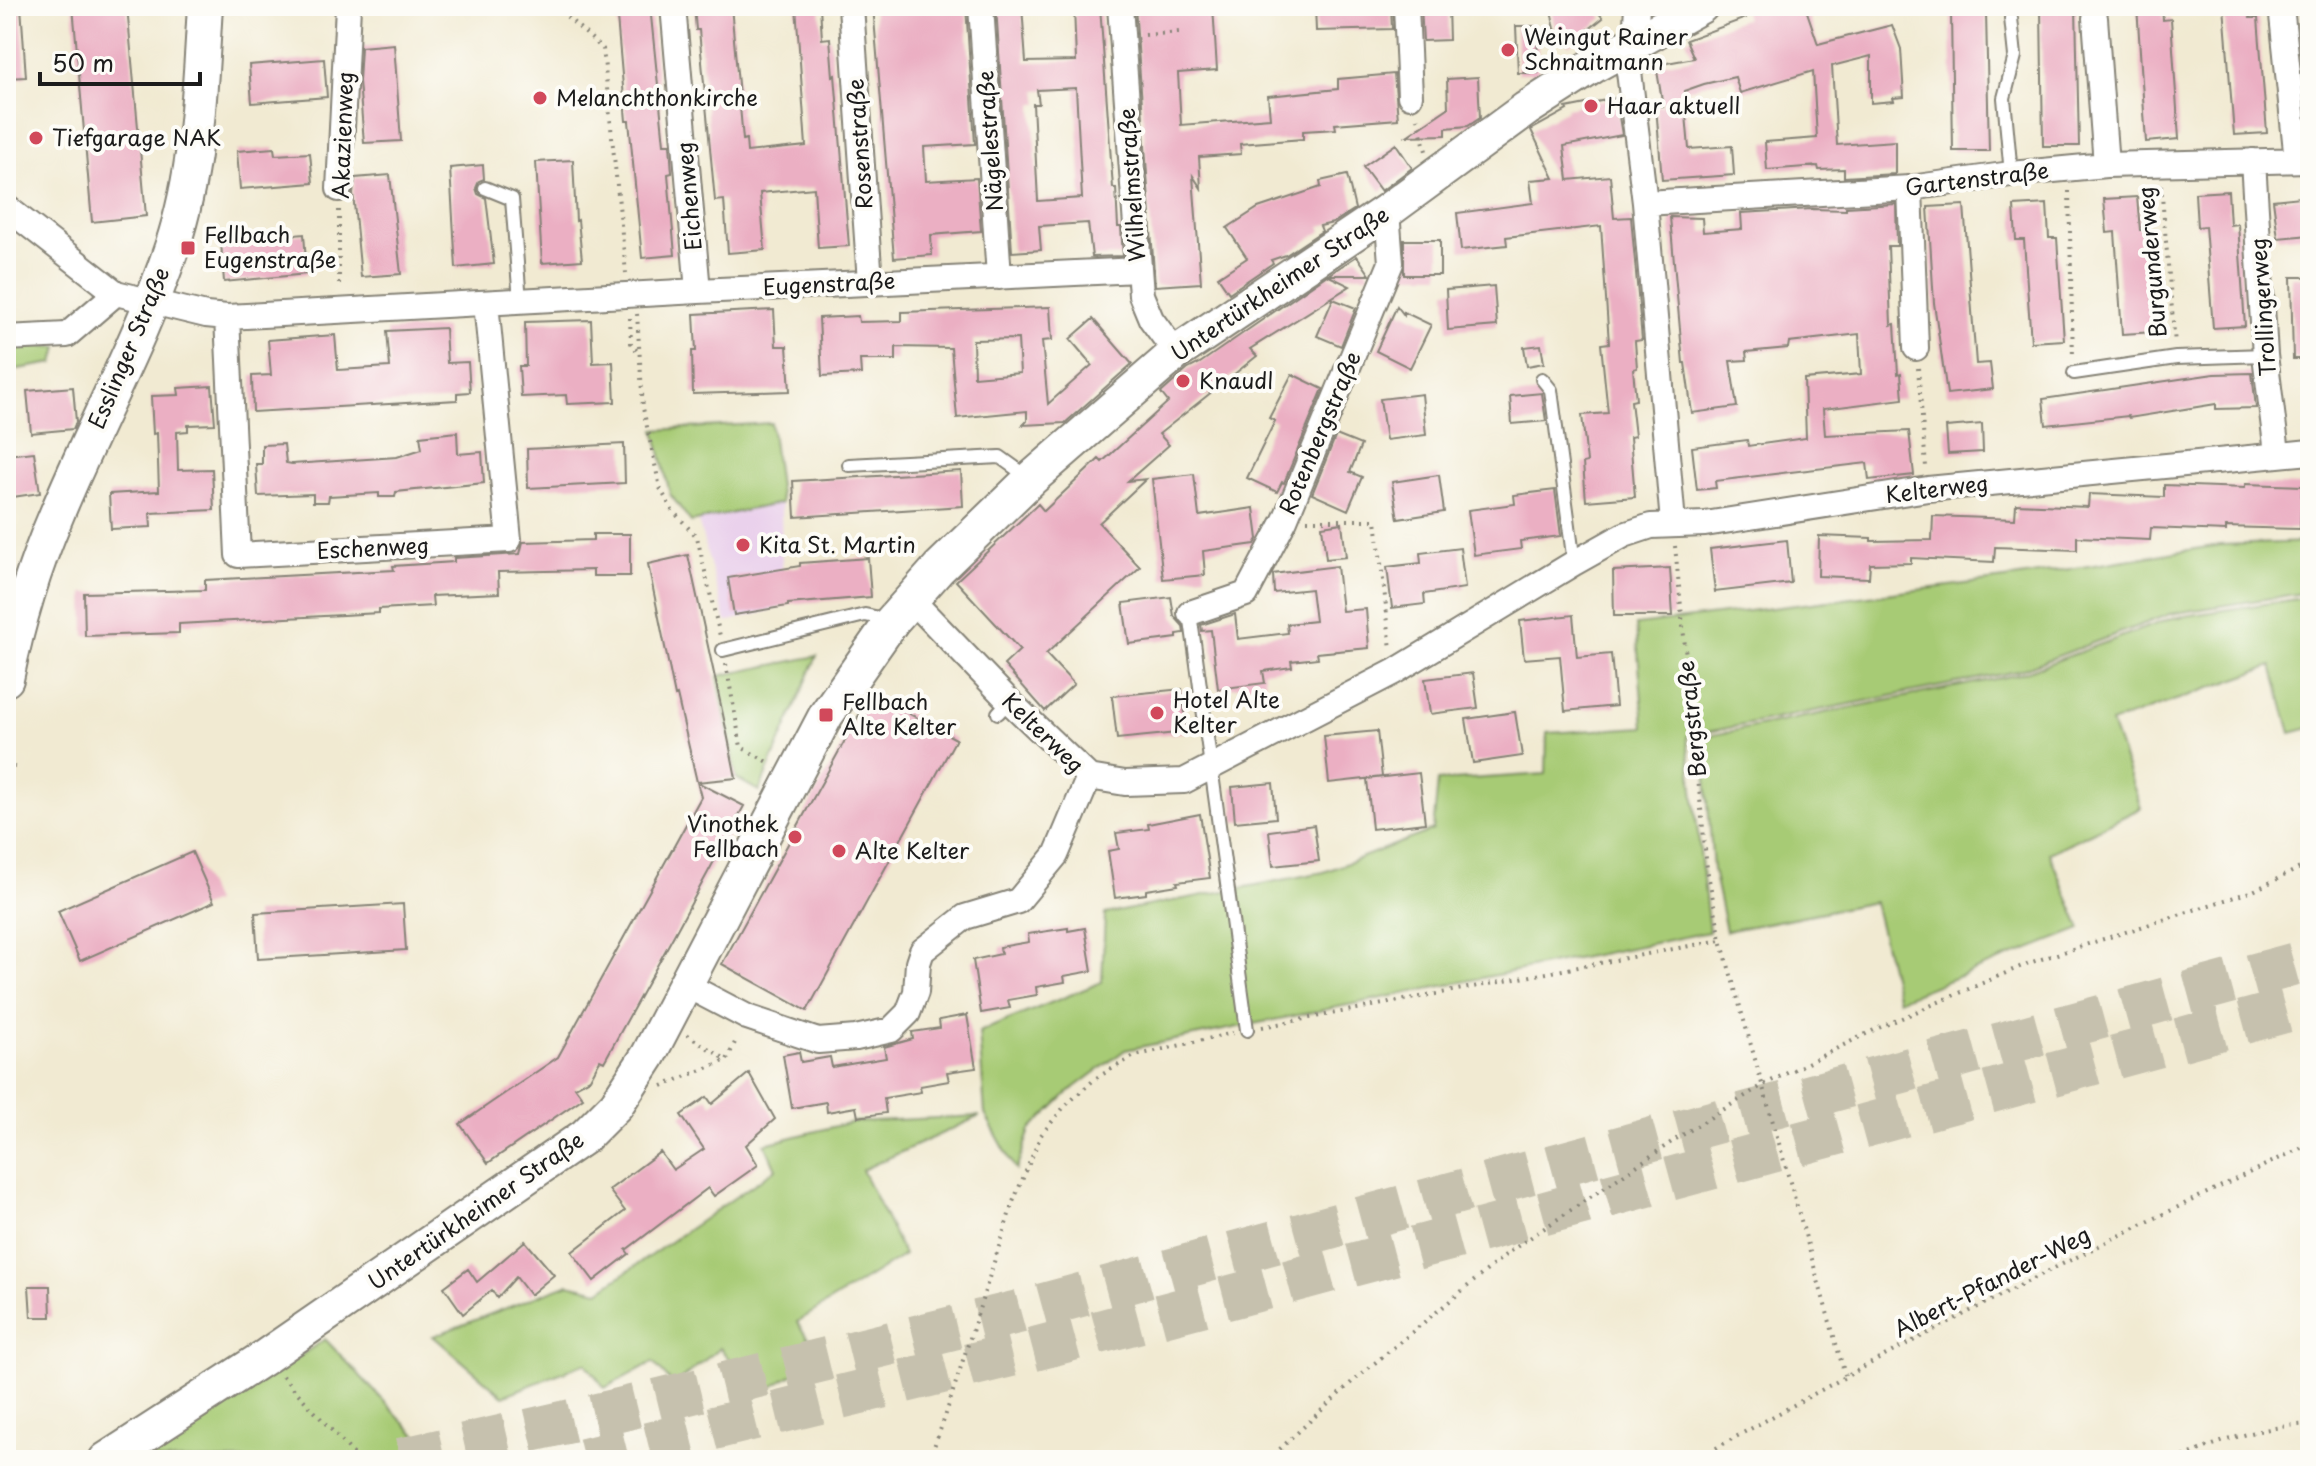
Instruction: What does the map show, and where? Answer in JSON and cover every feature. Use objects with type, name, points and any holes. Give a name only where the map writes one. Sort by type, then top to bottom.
[{"type":"main road","name":"Esslinger Straße","points":[[6,679],[14,641],[55,518],[152,302],[173,244],[196,146],[205,6]]},
{"type":"main road","name":"Untertürkheimer Straße","points":[[106,1460],[265,1357],[585,1136],[616,1105],[667,1022],[826,715],[901,610],[1031,479],[1176,353],[1387,211],[1526,109],[1630,44],[1701,6]]},
{"type":"street","name":"Akazienweg","points":[[339,189],[348,6]]},
{"type":"street","name":"Eichenweg","points":[[673,6],[698,291]]},
{"type":"street","name":"Rosenstraße","points":[[851,6],[870,282]]},
{"type":"street","name":"Nägelestraße","points":[[981,6],[999,277]]},
{"type":"street","name":"Wilhelmstraße","points":[[1120,6],[1141,295],[1151,319],[1176,353]]},
{"type":"street","points":[[1406,6],[1410,96]]},
{"type":"street","points":[[1637,6],[1630,44],[1673,523]]},
{"type":"street","points":[[2281,6],[2304,160]]},
{"type":"street","points":[[2095,18],[2106,165]]},
{"type":"street","name":"Gartenstraße","points":[[1645,203],[1910,188],[2106,165],[2304,160]]},
{"type":"street","name":"Trollingerweg","points":[[2253,161],[2265,355],[2277,453]]},
{"type":"street","points":[[1910,188],[1916,348]]},
{"type":"street","points":[[6,207],[116,293],[67,335],[6,338]]},
{"type":"street","name":"Rotenbergstraße","points":[[1190,613],[1246,594],[1285,520],[1391,263],[1387,211]]},
{"type":"street","name":"Eugenstraße","points":[[116,293],[206,315],[227,317],[1138,270]]},
{"type":"street","name":"Eschenweg","points":[[227,317],[238,555],[509,540],[486,303]]},
{"type":"street","name":"Kelterweg","points":[[901,610],[1004,707],[1089,777],[1125,783],[1184,781],[1394,672],[1624,535],[1651,526],[1705,524],[1928,489],[2310,452]]},
{"type":"street","points":[[686,985],[747,1017],[818,1041],[856,1038],[891,1030],[908,1013],[916,992],[922,951],[965,917],[1018,901],[1056,855],[1089,777]]},
{"type":"lane","points":[[2011,18],[2015,56],[2004,98],[2011,174]]},
{"type":"lane","points":[[485,188],[512,199],[520,301]]},
{"type":"lane","points":[[2074,373],[2176,358],[2265,355]]},
{"type":"lane","points":[[1542,379],[1551,390],[1574,563]]},
{"type":"lane","points":[[849,465],[1000,457],[1031,479]]},
{"type":"lane","points":[[723,650],[865,615],[901,610]]},
{"type":"lane","points":[[1190,613],[1247,1030]]},
{"type":"path","points":[[555,6],[603,49],[628,295]]},
{"type":"path","points":[[1122,37],[1180,32]]},
{"type":"path","points":[[1410,96],[1434,177]]},
{"type":"path","name":"Burgunderweg","points":[[2158,163],[2176,358]]},
{"type":"path","points":[[2068,168],[2074,373]]},
{"type":"path","name":"Akazienweg","points":[[339,189],[339,311]]},
{"type":"path","points":[[630,322],[631,343],[639,353]]},
{"type":"path","points":[[638,344],[643,408],[660,488],[672,510],[697,537],[741,747],[770,763]]},
{"type":"path","points":[[1919,375],[1928,489]]},
{"type":"path","points":[[1285,520],[1376,520],[1394,672]]},
{"type":"path","name":"Bergstraße","points":[[1673,523],[1707,869],[1721,940],[1845,1375]]},
{"type":"path","points":[[6,766],[15,767]]},
{"type":"path","points":[[1268,1460],[1353,1381],[1509,1252],[1679,1137],[1763,1085],[1874,1030],[2029,963],[2253,891],[2310,863]]},
{"type":"path","points":[[929,1460],[1013,1202],[1041,1135],[1065,1106],[1096,1078],[1134,1056],[1247,1030],[1721,940]]},
{"type":"path","points":[[657,1088],[727,1060],[747,1017]]},
{"type":"path","points":[[667,1022],[727,1060]]},
{"type":"path","name":"Albert-Pfander-Weg","points":[[1695,1460],[1845,1375],[2170,1210],[2310,1144]]},
{"type":"path","points":[[265,1357],[359,1460]]},
{"type":"path","points":[[2176,1460],[2223,1440],[2274,1426],[2310,1424]]},
{"type":"shaded area","name":"Kita St. Martin","points":[[781,503],[782,569],[788,606],[726,622],[698,520]]},
{"type":"green space","points":[[6,343],[58,347],[54,363],[6,371]]},
{"type":"green space","points":[[771,423],[781,503],[691,522],[670,494],[655,430]]},
{"type":"green space","points":[[2310,542],[2310,592],[2170,614],[2018,671],[1687,736],[1709,932],[1125,1050],[1069,1092],[1030,1130],[1016,1170],[985,1114],[979,1032],[1102,982],[1105,914],[1324,872],[1433,830],[1438,781],[1546,774],[1547,733],[1644,727],[1636,625],[2013,578],[2220,545]]},
{"type":"green space","points":[[2310,597],[2310,728],[2291,733],[2272,666],[2111,723],[2141,808],[2049,853],[2081,929],[1898,1000],[1874,902],[1726,931],[1713,870],[1703,737],[2020,674],[2172,618]]},
{"type":"green space","points":[[817,656],[759,791],[736,778],[718,676]]},
{"type":"green space","points":[[980,1116],[862,1170],[904,1255],[797,1322],[821,1358],[758,1395],[720,1348],[674,1385],[653,1362],[605,1388],[585,1363],[503,1396],[433,1336],[569,1284],[599,1291],[776,1169],[765,1144],[852,1122]]},
{"type":"green space","points":[[325,1339],[440,1460],[147,1460]]},
{"type":"building","points":[[6,6],[21,6],[26,77],[6,78]]},
{"type":"building","points":[[73,6],[127,6],[146,216],[92,222]]},
{"type":"building","points":[[616,6],[650,6],[664,144],[670,144],[672,173],[668,174],[675,255],[642,258]]},
{"type":"building","points":[[694,6],[731,6],[743,140],[746,139],[747,152],[806,146],[796,6],[820,6],[822,39],[830,38],[835,75],[849,246],[818,248],[814,188],[760,193],[765,250],[728,253],[724,200],[715,201],[699,30],[696,30]]},
{"type":"building","points":[[873,6],[966,6],[975,144],[924,147],[926,181],[977,178],[981,231],[931,235],[932,255],[894,258]]},
{"type":"building","points":[[996,6],[1022,6],[1026,62],[1076,61],[1074,6],[1100,6],[1113,188],[1116,188],[1123,256],[1092,257],[1088,223],[1039,226],[1041,250],[1012,252]],"holes":[[[1076,88],[1082,198],[1038,201],[1033,104],[1039,104],[1037,90]]]},
{"type":"building","points":[[1135,6],[1213,6],[1217,70],[1178,73],[1181,125],[1270,118],[1268,96],[1338,89],[1338,79],[1394,74],[1398,119],[1335,124],[1336,129],[1303,131],[1303,139],[1240,144],[1241,154],[1199,157],[1201,188],[1193,176],[1201,283],[1155,286]]},
{"type":"building","points":[[1315,6],[1391,6],[1392,29],[1316,31]]},
{"type":"building","points":[[1421,6],[1448,6],[1449,40],[1423,41]]},
{"type":"building","points":[[1550,6],[1593,6],[1603,18],[1569,45],[1555,29]]},
{"type":"building","points":[[1763,6],[1805,6],[1818,44],[1892,25],[1901,49],[1904,97],[1871,103],[1871,56],[1832,66],[1837,145],[1895,141],[1895,174],[1844,177],[1844,169],[1819,170],[1818,166],[1767,170],[1765,142],[1817,138],[1813,71],[1740,93],[1735,77],[1684,91],[1689,149],[1732,146],[1734,175],[1662,180],[1656,106],[1663,106],[1656,65],[1694,58],[1686,40],[1746,18],[1744,12]]},
{"type":"building","points":[[2137,6],[2162,6],[2163,20],[2171,19],[2179,139],[2146,142]]},
{"type":"building","points":[[2224,6],[2249,6],[2250,18],[2258,18],[2267,133],[2234,135]]},
{"type":"building","points":[[2076,7],[2079,146],[2043,146],[2041,8]]},
{"type":"building","points":[[1951,12],[1986,12],[1989,151],[1953,151]]},
{"type":"building","points":[[1516,26],[1537,26],[1538,73],[1518,73]]},
{"type":"building","points":[[394,44],[401,141],[364,143],[359,81],[361,47]]},
{"type":"building","points":[[324,59],[327,97],[252,103],[249,65]]},
{"type":"building","points":[[1478,77],[1480,118],[1468,126],[1446,128],[1446,135],[1407,136],[1448,108],[1447,79]]},
{"type":"building","points":[[1616,98],[1622,135],[1564,146],[1568,180],[1610,176],[1614,218],[1631,217],[1642,340],[1635,341],[1637,368],[1633,369],[1636,400],[1631,401],[1635,436],[1630,437],[1635,497],[1586,501],[1583,463],[1587,462],[1582,415],[1608,413],[1601,344],[1609,343],[1601,226],[1506,237],[1507,245],[1461,250],[1457,213],[1533,203],[1530,180],[1554,178],[1531,130],[1566,108]]},
{"type":"building","points":[[1396,144],[1412,168],[1381,191],[1363,167]]},
{"type":"building","points":[[274,148],[275,155],[310,153],[313,183],[240,189],[237,151]]},
{"type":"building","points":[[573,160],[576,221],[582,260],[542,263],[536,162]]},
{"type":"building","points":[[483,165],[484,179],[479,181],[476,188],[478,194],[486,198],[494,264],[456,268],[450,168]]},
{"type":"building","points":[[390,175],[401,274],[361,277],[353,193],[355,178]]},
{"type":"building","points":[[1347,175],[1355,209],[1333,223],[1320,226],[1322,231],[1286,255],[1271,260],[1273,263],[1229,293],[1218,277],[1247,258],[1227,228],[1258,208],[1321,187],[1320,181]]},
{"type":"building","points":[[2228,191],[2230,225],[2238,224],[2245,326],[2213,328],[2205,226],[2197,227],[2195,193]]},
{"type":"building","points":[[2310,196],[2310,235],[2278,238],[2273,200]]},
{"type":"building","points":[[2137,197],[2140,230],[2148,230],[2155,332],[2122,334],[2115,232],[2107,233],[2104,199]]},
{"type":"building","points":[[1896,204],[1897,246],[1888,246],[1891,325],[1895,324],[1903,399],[1823,409],[1825,435],[1909,431],[1914,475],[1869,480],[1867,463],[1715,481],[1716,488],[1697,490],[1692,447],[1747,440],[1748,446],[1806,438],[1804,379],[1861,374],[1859,334],[1789,342],[1788,348],[1746,352],[1747,360],[1730,361],[1737,407],[1692,413],[1683,363],[1670,217],[1702,218],[1703,232],[1742,229],[1741,213],[1846,210],[1846,207]]},
{"type":"building","points":[[2047,204],[2049,238],[2057,238],[2064,340],[2031,342],[2024,240],[2016,240],[2014,206]]},
{"type":"building","points":[[1964,205],[1976,364],[1990,363],[1993,389],[1947,394],[1934,303],[1928,207]]},
{"type":"building","points":[[304,234],[307,274],[224,282],[221,242]]},
{"type":"building","points":[[1404,240],[1440,240],[1440,275],[1404,275]]},
{"type":"building","points":[[1357,256],[1370,275],[1328,275]]},
{"type":"building","points":[[1327,275],[1350,286],[1250,349],[1257,356],[1159,434],[1169,445],[1128,481],[1146,479],[1099,523],[1140,567],[1046,654],[1074,684],[1045,711],[1004,665],[1020,650],[956,581],[1038,504],[1044,511],[1099,459],[1102,462],[1168,402],[1161,393],[1188,369]]},
{"type":"building","points":[[2291,277],[2310,277],[2310,359],[2293,359]]},
{"type":"building","points":[[1494,286],[1497,326],[1448,330],[1446,290]]},
{"type":"building","points":[[1333,299],[1356,308],[1341,346],[1317,336]]},
{"type":"building","points":[[1397,306],[1404,315],[1404,312],[1431,325],[1410,368],[1376,351]]},
{"type":"building","points":[[1050,307],[1052,340],[1042,341],[1048,404],[1092,365],[1070,339],[1093,319],[1132,364],[1065,423],[1023,425],[1027,421],[1027,411],[957,418],[951,348],[896,347],[896,360],[860,360],[861,374],[822,376],[819,318],[858,316],[859,322],[902,321],[902,312]],"holes":[[[1018,339],[1020,373],[974,377],[973,340]]]},
{"type":"building","points":[[774,310],[776,346],[787,346],[790,391],[693,394],[692,351],[696,351],[694,314]]},
{"type":"building","points":[[591,320],[593,363],[613,362],[615,402],[567,404],[566,395],[521,397],[519,366],[526,366],[525,322]]},
{"type":"building","points":[[445,328],[447,363],[468,362],[470,392],[457,393],[457,400],[253,412],[252,376],[271,375],[268,340],[335,335],[338,370],[390,367],[387,331]]},
{"type":"building","points":[[1541,345],[1544,363],[1527,366],[1524,347]]},
{"type":"building","points":[[2252,373],[2256,408],[2216,409],[2216,404],[2129,418],[2046,425],[2043,399],[2214,374]]},
{"type":"building","points":[[1292,374],[1323,389],[1284,483],[1277,492],[1247,478],[1275,421],[1269,418]]},
{"type":"building","points":[[212,386],[215,424],[188,425],[188,431],[177,432],[178,470],[212,469],[214,510],[150,513],[151,527],[111,529],[109,494],[159,491],[157,433],[153,434],[151,396],[179,395],[178,388]]},
{"type":"building","points":[[73,387],[76,422],[73,429],[31,433],[27,391]]},
{"type":"building","points":[[1542,393],[1546,421],[1512,424],[1510,396]]},
{"type":"building","points":[[1422,394],[1426,435],[1386,440],[1380,399]]},
{"type":"building","points":[[1982,424],[1983,452],[1948,454],[1946,427]]},
{"type":"building","points":[[457,432],[458,454],[482,452],[484,483],[396,492],[395,497],[379,497],[379,493],[329,496],[328,502],[313,502],[313,494],[258,496],[256,464],[262,464],[262,445],[284,444],[286,463],[292,464],[397,457],[422,449],[420,436]]},
{"type":"building","points":[[1336,435],[1361,445],[1350,472],[1362,477],[1348,510],[1312,494]]},
{"type":"building","points":[[624,444],[625,483],[528,488],[527,449]]},
{"type":"building","points":[[34,452],[40,493],[6,498],[6,455]]},
{"type":"building","points":[[961,471],[963,506],[795,517],[793,481]]},
{"type":"building","points":[[1194,474],[1199,516],[1254,508],[1258,539],[1255,544],[1203,551],[1205,575],[1163,579],[1152,479]]},
{"type":"building","points":[[1439,475],[1444,512],[1398,519],[1392,482]]},
{"type":"building","points":[[2245,484],[2302,486],[2300,529],[2226,527],[2226,531],[2151,528],[2150,540],[2077,537],[2077,550],[1995,547],[1994,562],[1911,558],[1911,563],[1870,564],[1869,578],[1818,576],[1819,536],[1871,538],[1871,541],[1932,540],[1933,516],[2015,519],[2016,504],[2088,507],[2089,494],[2164,497],[2164,485],[2245,488]]},
{"type":"building","points":[[1555,490],[1561,536],[1520,541],[1521,549],[1474,555],[1468,510],[1515,504],[1514,495]]},
{"type":"building","points":[[1342,523],[1346,557],[1326,559],[1322,526]]},
{"type":"building","points":[[593,534],[630,534],[630,576],[593,576],[593,570],[498,572],[499,593],[432,596],[433,606],[379,609],[379,613],[179,624],[179,633],[85,636],[84,593],[205,590],[205,580],[394,570],[393,566],[454,562],[454,558],[520,554],[523,542],[593,540]]},
{"type":"building","points":[[1787,540],[1791,583],[1715,592],[1710,549]]},
{"type":"building","points":[[1460,548],[1465,588],[1424,594],[1425,604],[1392,608],[1387,567],[1421,563],[1420,553]]},
{"type":"building","points":[[688,555],[736,778],[697,782],[675,696],[648,564]]},
{"type":"building","points":[[868,558],[871,597],[788,604],[734,615],[728,578],[800,566],[800,563]]},
{"type":"building","points":[[1337,566],[1342,611],[1366,609],[1369,648],[1317,653],[1318,658],[1291,661],[1292,667],[1263,671],[1265,683],[1218,689],[1211,630],[1202,631],[1201,625],[1235,614],[1238,639],[1288,633],[1287,624],[1315,621],[1311,589],[1274,593],[1273,574]]},
{"type":"building","points":[[1670,568],[1673,616],[1614,616],[1613,571]]},
{"type":"building","points":[[1171,597],[1174,616],[1183,626],[1184,633],[1177,634],[1177,638],[1129,644],[1123,603]]},
{"type":"building","points":[[1573,615],[1577,657],[1611,654],[1616,706],[1565,711],[1560,656],[1524,659],[1520,621]]},
{"type":"building","points":[[1473,673],[1478,708],[1430,714],[1425,679]]},
{"type":"building","points":[[1182,689],[1187,732],[1117,739],[1112,696]]},
{"type":"building","name":"Alte Kelter","points":[[871,693],[956,739],[807,1011],[722,964]]},
{"type":"building","points":[[1515,712],[1522,756],[1473,763],[1466,719]]},
{"type":"building","points":[[1377,731],[1382,777],[1329,783],[1324,736]]},
{"type":"building","points":[[1419,773],[1425,823],[1372,829],[1367,779]]},
{"type":"building","points":[[697,782],[744,806],[674,935],[604,1062],[600,1060],[590,1079],[575,1087],[583,1098],[488,1163],[460,1124],[558,1057],[701,797]]},
{"type":"building","points":[[1273,783],[1276,818],[1235,822],[1232,787]]},
{"type":"building","points":[[1200,814],[1210,878],[1177,882],[1178,885],[1146,890],[1146,894],[1115,898],[1108,851],[1119,849],[1116,833],[1149,829],[1148,824]]},
{"type":"building","points":[[1314,825],[1319,861],[1273,866],[1269,831]]},
{"type":"building","points":[[192,852],[214,902],[80,961],[58,911]]},
{"type":"building","points":[[403,904],[406,950],[258,959],[255,913]]},
{"type":"building","points":[[1068,928],[1068,931],[1085,928],[1092,971],[1064,976],[1065,982],[1036,987],[1037,995],[1008,1000],[1010,1008],[981,1013],[973,960],[1001,954],[1000,947],[1029,942],[1028,934]]},
{"type":"building","points":[[967,1015],[976,1068],[947,1072],[949,1081],[920,1086],[921,1092],[884,1098],[886,1113],[858,1117],[856,1107],[827,1112],[826,1102],[792,1108],[783,1055],[799,1052],[801,1062],[830,1057],[832,1067],[886,1058],[884,1047],[913,1039],[912,1032],[940,1028],[939,1020]]},
{"type":"building","points":[[749,1073],[775,1119],[746,1145],[758,1165],[714,1196],[708,1188],[626,1250],[629,1254],[594,1281],[572,1252],[625,1211],[609,1190],[660,1152],[673,1170],[704,1149],[681,1115],[707,1097],[712,1104]]},
{"type":"building","points":[[525,1241],[554,1275],[530,1295],[516,1277],[497,1298],[492,1290],[463,1314],[444,1287],[468,1269],[477,1282]]},
{"type":"building","points":[[29,1286],[50,1286],[51,1317],[31,1317]]},
{"type":"tunnel","points":[[400,1460],[1018,1312],[2310,960]]},
{"type":"tunnel","points":[[584,1460],[1031,1350],[2310,1004]]},
{"type":"place","name":"Weingut Rainer Schnaitmann","points":[[1508,50]]},
{"type":"place","name":"Melanchthonkirche","points":[[540,98]]},
{"type":"place","name":"Haar aktuell","points":[[1591,106]]},
{"type":"place","name":"Tiefgarage NAK","points":[[36,138]]},
{"type":"place","name":"Fellbach Eugenstraße","points":[[188,248]]},
{"type":"place","name":"Knaudl","points":[[1183,381]]},
{"type":"place","name":"Kita St. Martin","points":[[743,545]]},
{"type":"place","name":"Hotel Alte Kelter","points":[[1157,713]]},
{"type":"place","name":"Fellbach Alte Kelter","points":[[826,715]]},
{"type":"place","name":"Vinothek Fellbach","points":[[795,837]]},
{"type":"place","name":"Alte Kelter","points":[[839,851]]}]
